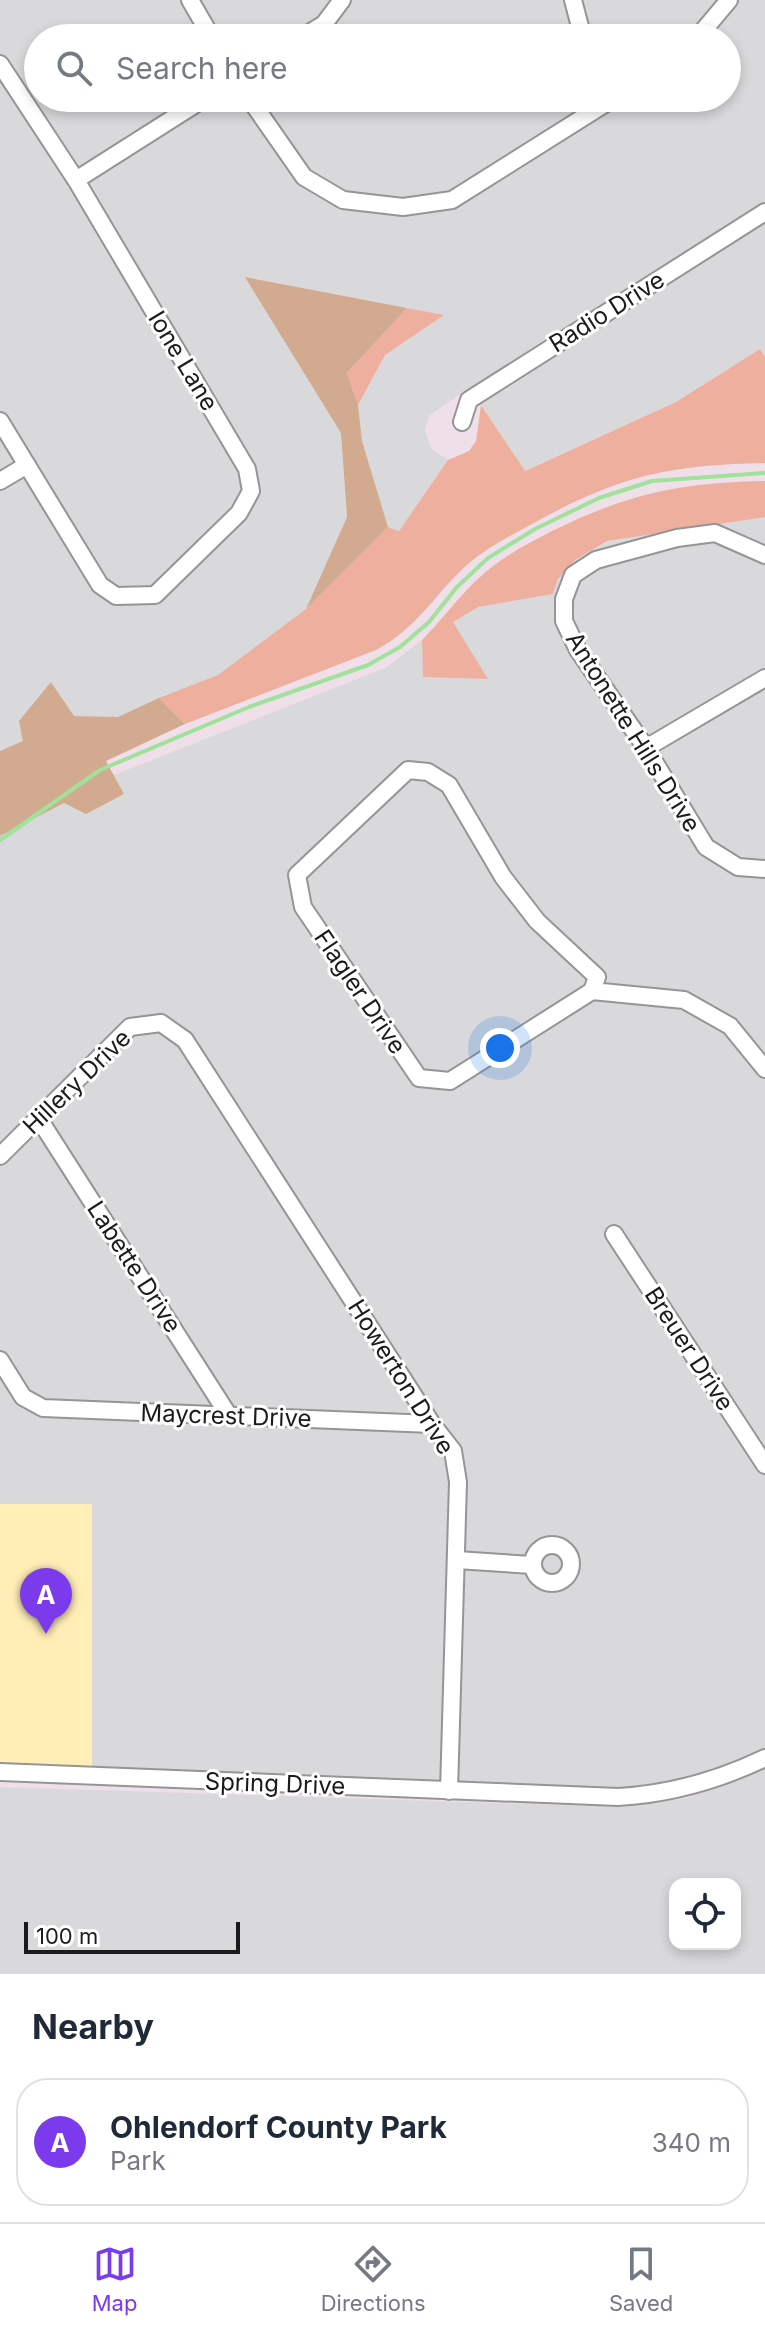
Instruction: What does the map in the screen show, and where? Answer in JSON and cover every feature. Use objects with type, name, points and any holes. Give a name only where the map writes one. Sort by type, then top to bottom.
[{"type":"street","points":[[190,0],[204,24]]},
{"type":"street","points":[[324,24],[342,0]]},
{"type":"street","points":[[573,0],[579,24]]},
{"type":"street","points":[[709,24],[729,0]]},
{"type":"street","name":"Ione Lane","points":[[2,71],[24,103]]},
{"type":"street","name":"Ione Lane","points":[[27,465],[100,585],[116,596],[155,595],[239,513],[251,491],[247,469],[76,180],[30,112]]},
{"type":"street","points":[[76,180],[183,112]]},
{"type":"street","points":[[259,112],[304,177],[343,200],[403,207],[452,200],[591,112]]},
{"type":"street","name":"Radio Drive","points":[[462,422],[469,400],[765,212]]},
{"type":"street","points":[[0,421],[27,465],[0,481]]},
{"type":"street","name":"Antonette Hills Drive","points":[[765,555],[715,533],[677,538],[596,560],[573,575],[564,599],[564,621],[578,650],[646,748],[706,847],[738,867],[765,869]]},
{"type":"street","points":[[646,748],[765,678]]},
{"type":"street","name":"Flagler Drive","points":[[408,770],[428,772],[449,785],[503,877],[537,921],[597,977],[592,991],[450,1081],[419,1078],[303,907],[297,875],[408,770]]},
{"type":"street","points":[[592,991],[684,1000],[730,1026],[765,1069]]},
{"type":"street","name":"Hillery Drive","points":[[0,1156],[130,1027],[161,1023]]},
{"type":"street","name":"Howerton Drive","points":[[161,1023],[185,1040],[432,1424],[453,1451],[458,1482],[449,1791]]},
{"type":"street","name":"Labette Drive","points":[[39,1119],[229,1416]]},
{"type":"street","name":"Breuer Drive","points":[[614,1234],[765,1465]]},
{"type":"street","name":"Maycrest Drive","points":[[0,1360],[23,1397],[43,1408],[432,1424]]},
{"type":"street","points":[[457,1560],[532,1565]]},
{"type":"street","name":"Spring Drive","points":[[0,1772],[618,1797],[679,1791],[733,1773],[765,1758]]},
{"type":"shaded area","points":[[0,0],[765,0],[765,357],[760,349],[676,402],[524,471],[470,387],[429,416],[425,430],[431,449],[448,460],[399,531],[388,527],[362,441],[358,405],[385,355],[443,315],[246,277],[341,432],[347,517],[306,609],[218,675],[118,717],[74,716],[52,683],[24,741],[0,751]]},
{"type":"shaded area","points":[[245,277],[407,308],[347,373],[358,405],[362,441],[388,527],[306,609],[347,517],[341,433]]},
{"type":"shaded area","points":[[407,308],[444,315],[385,355],[358,405],[347,373]]},
{"type":"shaded area","points":[[760,349],[765,357],[765,463],[671,471],[644,476],[591,494],[507,537],[476,557],[404,631],[376,650],[185,724],[159,698],[218,675],[306,609],[388,527],[399,531],[448,460],[469,451],[476,441],[481,405],[525,471],[676,402]]},
{"type":"shaded area","points":[[765,481],[765,517],[607,541],[575,560],[558,579],[553,594],[478,607],[453,622],[488,679],[423,677],[422,640],[480,577],[524,546],[606,507],[656,492],[707,484]]},
{"type":"shaded area","points":[[765,517],[765,1748],[717,1771],[672,1785],[618,1790],[92,1767],[92,1505],[0,1504],[0,836],[64,803],[124,795],[114,775],[385,668],[422,640],[423,677],[487,679],[452,622],[477,607],[553,594],[558,579],[575,559],[607,541]]},
{"type":"shaded area","points":[[51,682],[74,716],[118,717],[159,698],[185,724],[106,761],[124,794],[86,814],[64,803],[0,836],[0,751],[23,741],[19,721]]},
{"type":"shaded area","points":[[0,1504],[92,1504],[92,1767],[0,1764]]},
{"type":"shaded area","points":[[765,1767],[765,1974],[0,1974],[0,1787],[588,1806],[684,1799],[742,1779]]},
{"type":"waterway","points":[[0,840],[100,770],[249,707],[368,665],[400,647],[429,622],[457,587],[488,558],[535,529],[599,498],[652,481],[765,473]]},
{"type":"place","name":"Ohlendorf County Park","points":[[46,1634]]}]
